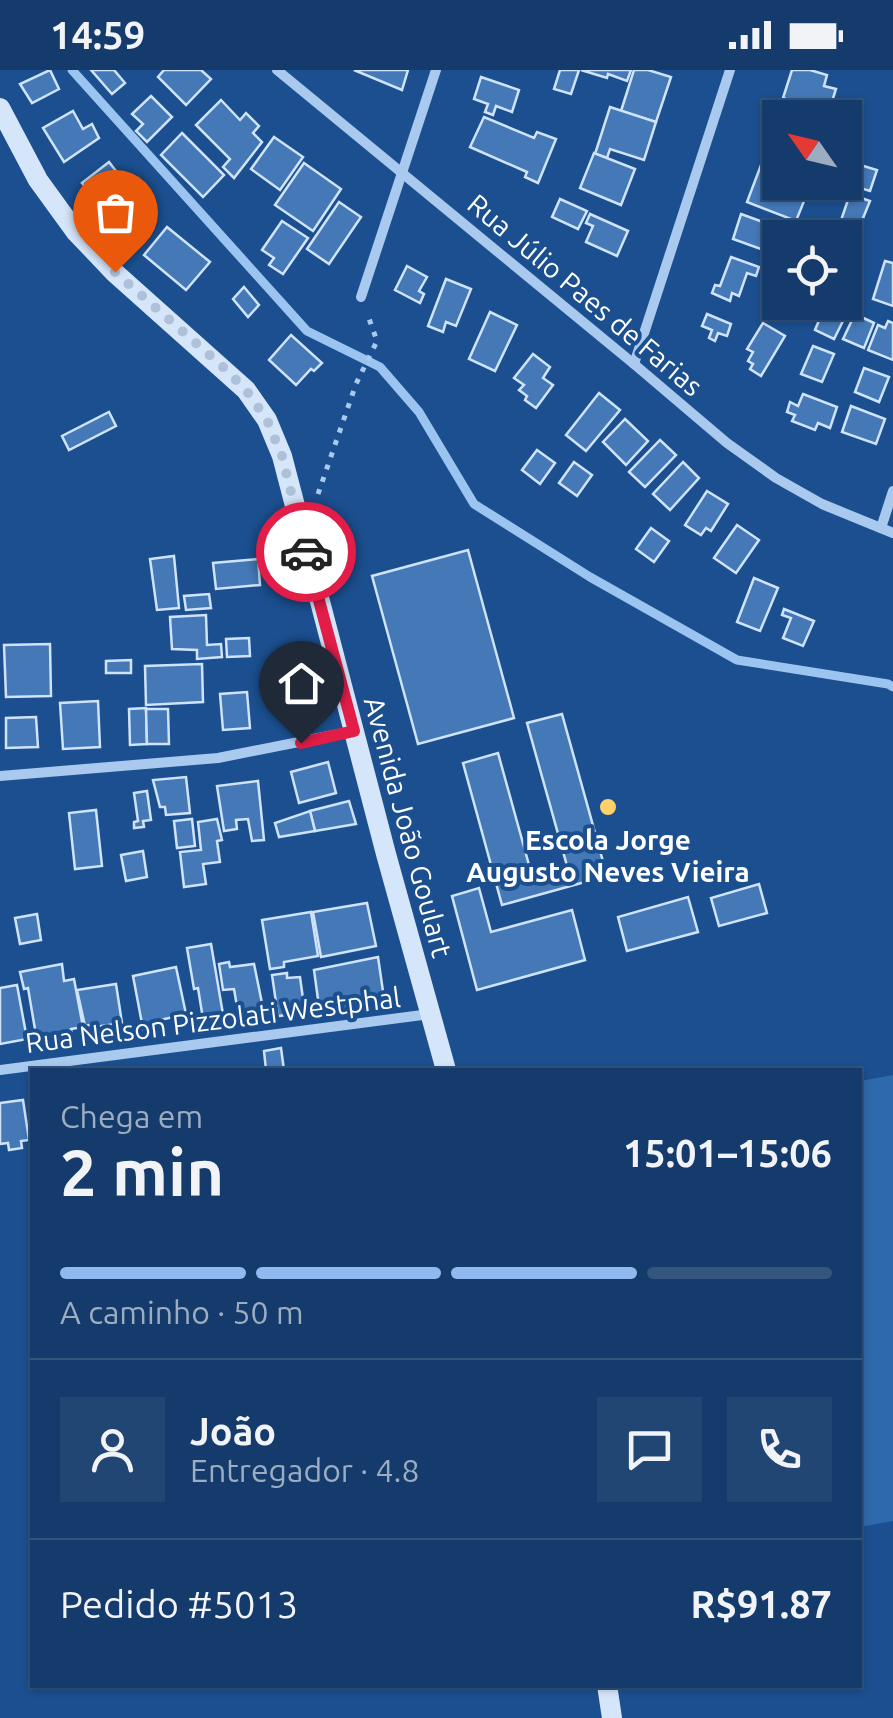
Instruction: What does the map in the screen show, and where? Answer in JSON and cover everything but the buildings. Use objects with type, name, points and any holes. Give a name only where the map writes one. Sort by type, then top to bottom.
[{"type":"main road","name":"Avenida João Goulart","points":[[0,108],[38,180],[74,231],[222,366],[246,390],[267,420],[282,456],[445,1068]]},
{"type":"main road","points":[[607,1688],[612,1718]]},
{"type":"street","name":"Rua Júlio Paes de Farias","points":[[277,70],[727,444],[822,504],[893,533]]},
{"type":"street","points":[[361,297],[436,70]]},
{"type":"street","points":[[634,364],[730,70]]},
{"type":"street","points":[[881,528],[893,491]]},
{"type":"street","points":[[0,776],[218,758],[354,731]]},
{"type":"street","name":"Rua Nelson Pizzolati Westphal","points":[[0,1070],[431,1014]]},
{"type":"path","points":[[302,540],[356,384],[377,341],[361,297]]},
{"type":"shaded area","points":[[893,1075],[893,1521],[862,1527],[862,1081]]},
{"type":"waterway","points":[[72,70],[307,331],[380,367],[419,412],[474,504],[590,577],[737,660],[893,687]]},
{"type":"way so far","points":[[115,272],[222,366],[246,390],[267,420],[282,456],[306,552]]},
{"type":"place","name":"Escola Jorge Augusto Neves Vieira","points":[[608,807]]},
{"type":"route","points":[[301,743],[354,731],[306,552]]}]
